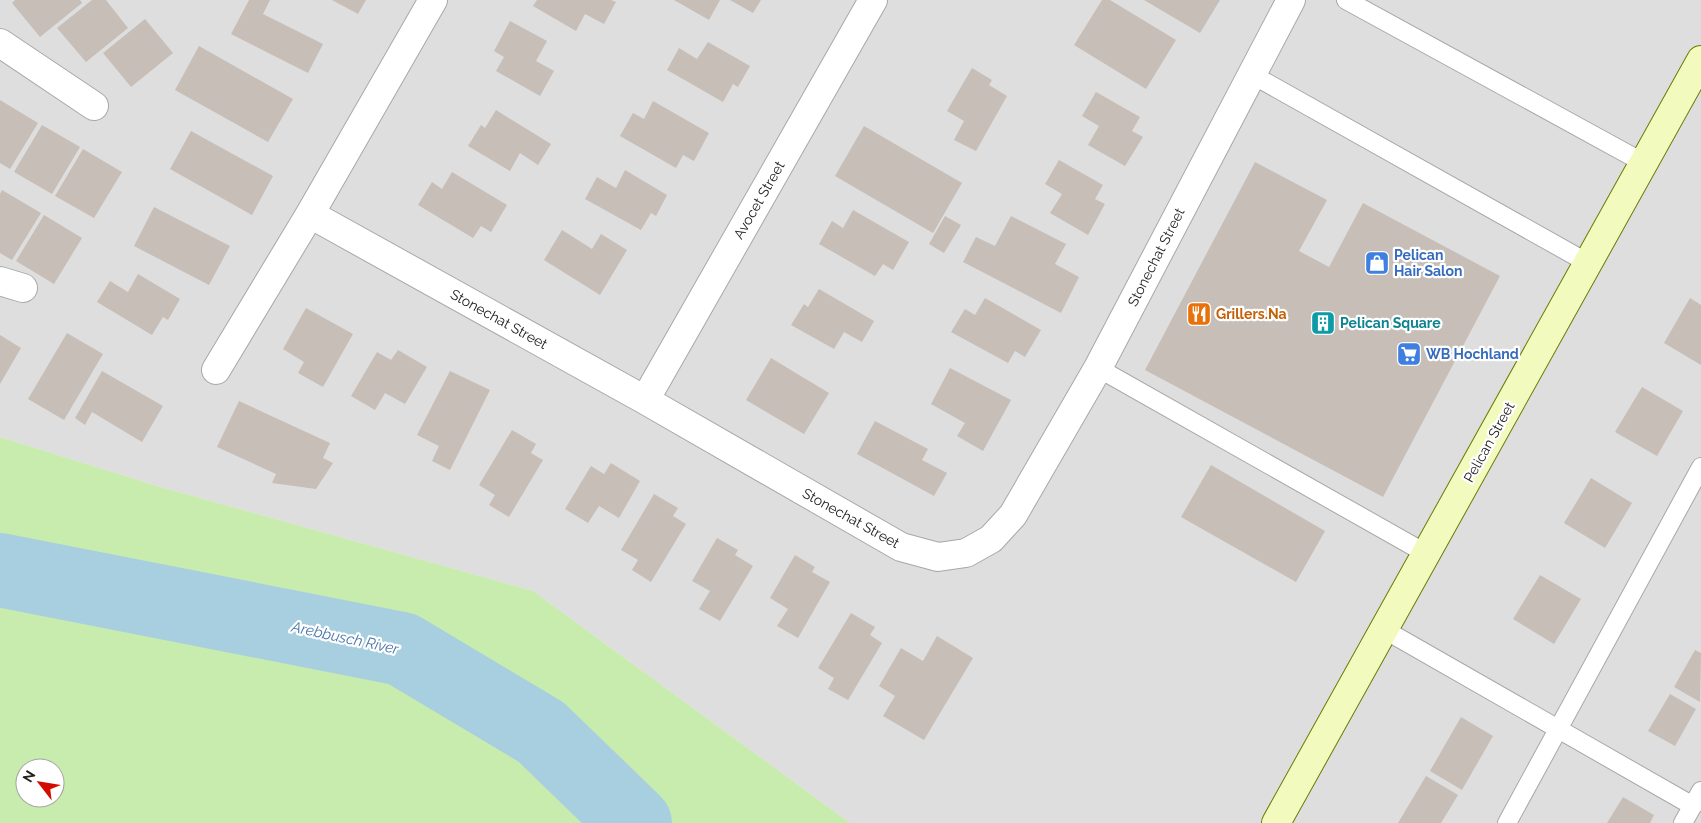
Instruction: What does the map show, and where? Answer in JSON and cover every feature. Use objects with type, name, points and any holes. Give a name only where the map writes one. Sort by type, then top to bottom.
[{"type":"street","points":[[216,370],[310,214],[433,0]]},
{"type":"street","name":"Avocet Street","points":[[645,400],[874,0]]},
{"type":"street","name":"Stonechat Street","points":[[310,214],[645,400],[901,546],[938,557],[966,553],[991,540],[1013,515],[1098,368],[1291,0]]},
{"type":"street","points":[[0,43],[94,106]]},
{"type":"street","name":"Pelican Street","points":[[1276,823],[1701,60]]},
{"type":"lane","points":[[1346,0],[1644,163]]},
{"type":"lane","points":[[1251,74],[1588,263]]},
{"type":"lane","points":[[1098,368],[1427,554]]},
{"type":"lane","points":[[1507,823],[1701,467]]},
{"type":"lane","points":[[1385,630],[1559,730],[1697,798],[1683,823]]},
{"type":"shaded area","points":[[0,0],[1701,0],[1701,823],[850,823],[533,591],[157,486],[0,437]]},
{"type":"green space","points":[[0,437],[157,486],[533,591],[850,823],[0,823]]},
{"type":"building","points":[[15,0],[80,0],[82,3],[40,37],[12,3]]},
{"type":"building","points":[[92,0],[106,0],[128,28],[86,62],[57,28]]},
{"type":"building","points":[[249,0],[270,0],[263,14],[323,44],[308,73],[231,34]]},
{"type":"building","points":[[332,0],[366,0],[358,14]]},
{"type":"building","points":[[537,0],[611,0],[616,2],[604,24],[585,14],[576,31],[533,6]]},
{"type":"building","points":[[674,0],[720,0],[709,20]]},
{"type":"building","points":[[730,0],[761,0],[753,13]]},
{"type":"building","points":[[1102,0],[1110,0],[1176,40],[1146,89],[1074,45]]},
{"type":"building","points":[[1144,0],[1220,0],[1200,33]]},
{"type":"building","points":[[145,19],[173,53],[131,87],[103,53]]},
{"type":"building","points":[[510,21],[547,41],[536,61],[554,71],[540,96],[496,71],[504,57],[494,51]]},
{"type":"building","points":[[708,42],[750,66],[738,87],[733,84],[723,102],[667,70],[679,48],[697,59]]},
{"type":"building","points":[[199,46],[293,99],[268,142],[175,90]]},
{"type":"building","points":[[972,68],[992,80],[989,85],[1007,96],[976,151],[954,140],[964,121],[947,111]]},
{"type":"building","points":[[1096,92],[1140,117],[1132,131],[1143,137],[1125,166],[1088,145],[1099,126],[1082,116]]},
{"type":"building","points":[[0,100],[38,123],[10,169],[0,163]]},
{"type":"building","points":[[653,101],[709,133],[694,161],[683,155],[676,168],[620,136],[633,113],[644,119]]},
{"type":"building","points":[[496,110],[551,144],[538,165],[520,153],[510,171],[468,146],[481,125],[485,128]]},
{"type":"building","points":[[42,125],[80,147],[52,194],[14,172]]},
{"type":"building","points":[[864,126],[962,183],[933,233],[835,176]]},
{"type":"building","points":[[191,131],[273,176],[252,215],[170,169]]},
{"type":"building","points":[[83,149],[122,172],[94,218],[55,196]]},
{"type":"building","points":[[1059,160],[1103,185],[1095,199],[1105,204],[1088,235],[1050,213],[1062,194],[1045,184]]},
{"type":"building","name":"Pelican Square","points":[[1255,162],[1327,200],[1299,251],[1329,267],[1363,203],[1500,276],[1383,497],[1145,370]]},
{"type":"building","points":[[625,170],[667,195],[656,216],[651,213],[641,230],[585,199],[597,177],[616,188]]},
{"type":"building","points":[[452,172],[507,205],[491,232],[481,226],[473,238],[418,205],[432,182],[442,189]]},
{"type":"building","points":[[2,190],[41,213],[12,260],[0,253],[0,194]]},
{"type":"building","points":[[154,207],[230,246],[209,285],[134,246]]},
{"type":"building","points":[[853,210],[909,242],[893,270],[883,264],[875,276],[819,244],[832,221],[843,228]]},
{"type":"building","points":[[44,215],[82,238],[54,284],[16,261]]},
{"type":"building","points":[[945,216],[961,225],[944,253],[929,244]]},
{"type":"building","points":[[1011,216],[1066,244],[1055,264],[1079,277],[1061,313],[963,262],[976,237],[995,246]]},
{"type":"building","points":[[562,230],[592,249],[601,234],[627,250],[600,295],[544,260]]},
{"type":"building","points":[[138,274],[180,299],[168,320],[163,317],[152,335],[97,302],[110,281],[128,292]]},
{"type":"building","points":[[819,289],[874,321],[862,342],[844,332],[834,349],[791,325],[804,304],[808,307]]},
{"type":"building","points":[[985,298],[1041,330],[1025,357],[1015,351],[1008,363],[951,332],[965,309],[975,315]]},
{"type":"building","points":[[1690,298],[1701,305],[1701,365],[1664,343]]},
{"type":"building","points":[[306,308],[353,334],[323,387],[298,373],[304,362],[283,349]]},
{"type":"building","points":[[67,333],[103,354],[64,420],[28,399]]},
{"type":"building","points":[[0,335],[21,348],[0,384]]},
{"type":"building","points":[[398,350],[427,367],[405,404],[385,393],[375,410],[351,396],[377,352],[391,360]]},
{"type":"building","points":[[771,358],[829,393],[804,434],[746,400]]},
{"type":"building","points":[[950,368],[1011,400],[983,451],[957,436],[965,423],[931,404]]},
{"type":"building","points":[[102,371],[163,406],[142,442],[92,412],[85,425],[75,418]]},
{"type":"building","points":[[450,371],[490,390],[450,470],[432,461],[439,446],[417,435]]},
{"type":"building","points":[[1642,387],[1683,411],[1657,456],[1615,432]]},
{"type":"building","points":[[239,401],[330,443],[323,458],[333,463],[316,489],[272,483],[276,474],[217,447]]},
{"type":"building","points":[[875,421],[928,449],[922,460],[947,473],[934,496],[857,454]]},
{"type":"building","points":[[512,430],[536,444],[531,453],[543,460],[509,517],[489,505],[495,495],[479,485]]},
{"type":"building","points":[[611,463],[640,481],[619,518],[599,506],[588,523],[565,509],[591,466],[604,474]]},
{"type":"building","points":[[1211,465],[1325,531],[1296,582],[1181,517]]},
{"type":"building","points":[[1591,478],[1632,503],[1605,548],[1564,523]]},
{"type":"building","points":[[654,494],[678,508],[673,516],[686,524],[651,582],[632,570],[638,560],[621,550]]},
{"type":"building","points":[[717,538],[738,550],[735,555],[753,566],[720,621],[699,609],[710,591],[692,581]]},
{"type":"building","points":[[795,555],[815,567],[812,572],[830,582],[798,638],[777,626],[788,609],[770,598]]},
{"type":"building","points":[[1540,575],[1581,599],[1554,644],[1513,619]]},
{"type":"building","points":[[851,613],[875,627],[870,635],[882,643],[848,700],[828,689],[834,678],[818,668]]},
{"type":"building","points":[[937,636],[973,658],[924,740],[883,716],[895,696],[879,686],[901,648],[923,661]]},
{"type":"building","points":[[1695,650],[1701,653],[1700,702],[1674,687]]},
{"type":"building","points":[[1670,694],[1696,709],[1675,746],[1648,731]]},
{"type":"building","points":[[1461,717],[1493,736],[1462,790],[1430,771]]},
{"type":"building","points":[[1426,776],[1458,795],[1441,823],[1398,823]]},
{"type":"building","points":[[1623,797],[1654,815],[1650,823],[1607,823]]},
{"type":"waterway","name":"Arebbusch River","points":[[0,570],[402,649],[541,732],[635,823]]},
{"type":"place","name":"Pelican Hair Salon","points":[[1377,263]]},
{"type":"place","name":"Grillers.Na","points":[[1199,314]]},
{"type":"place","name":"Pelican Square","points":[[1323,323]]},
{"type":"place","name":"WB Hochland","points":[[1409,354]]}]
